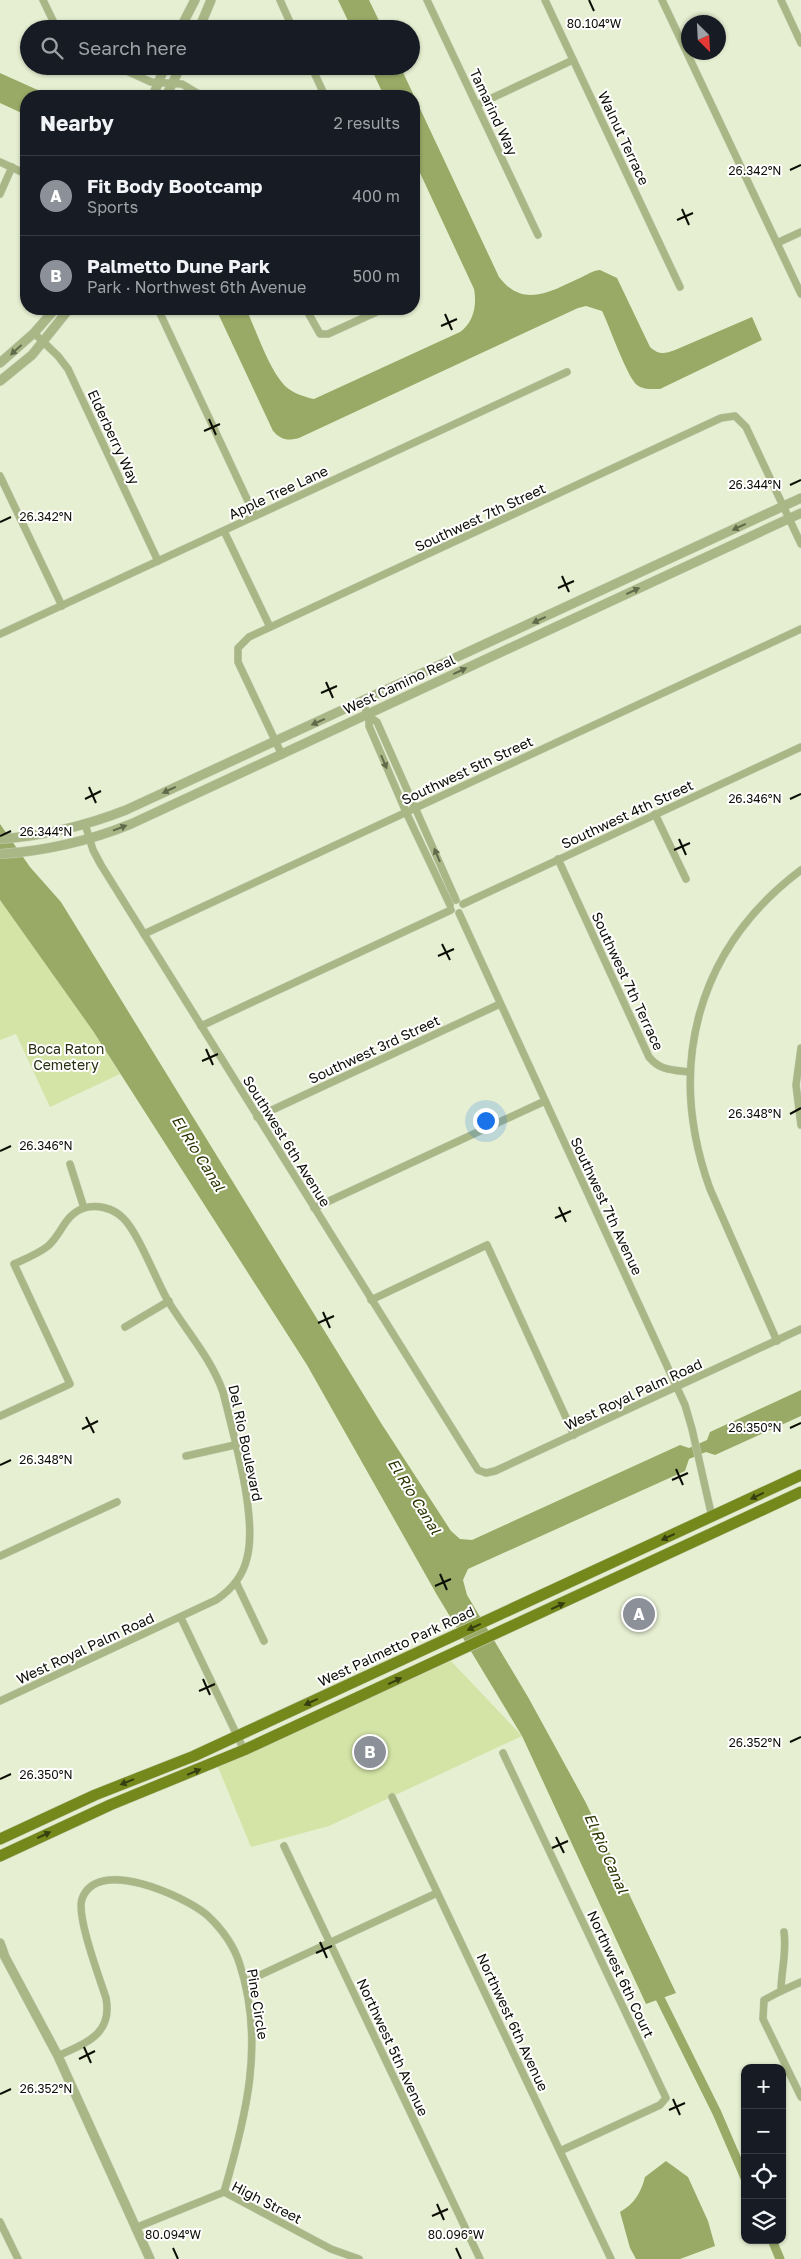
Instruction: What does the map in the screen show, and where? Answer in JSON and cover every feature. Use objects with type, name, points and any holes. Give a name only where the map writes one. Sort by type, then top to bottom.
[{"type":"main road","name":"West Palmetto Park Road","points":[[0,1839],[72,1805],[237,1736],[801,1475]]},
{"type":"main road","points":[[0,1856],[118,1802],[244,1750],[801,1492]]},
{"type":"main road","points":[[665,1556],[671,1548],[711,1528],[712,1517]]},
{"type":"main road","points":[[600,1586],[600,1580],[604,1575],[638,1558],[644,1548]]},
{"type":"street","points":[[43,0],[53,20]]},
{"type":"street","points":[[185,20],[195,0]]},
{"type":"street","points":[[203,20],[211,0]]},
{"type":"street","points":[[280,0],[289,20]]},
{"type":"street","name":"Tamarind Way","points":[[427,0],[538,235]]},
{"type":"street","name":"Walnut Terrace","points":[[545,0],[680,287]]},
{"type":"street","points":[[662,0],[801,294]]},
{"type":"street","points":[[781,0],[801,43]]},
{"type":"street","points":[[477,105],[573,60]]},
{"type":"street","points":[[136,75],[151,82],[182,84],[192,90]]},
{"type":"street","points":[[156,90],[162,75]]},
{"type":"street","points":[[169,90],[176,75]]},
{"type":"street","points":[[314,75],[321,90]]},
{"type":"street","points":[[0,162],[20,171]]},
{"type":"street","points":[[0,194],[12,167]]},
{"type":"street","points":[[777,243],[801,232]]},
{"type":"street","points":[[0,363],[34,333],[50,315]]},
{"type":"street","points":[[0,381],[32,355],[64,315]]},
{"type":"street","points":[[161,315],[255,516]]},
{"type":"street","points":[[309,315],[320,334],[328,334],[370,315]]},
{"type":"street","name":"Elderberry Way","points":[[34,333],[68,369],[158,561]]},
{"type":"street","name":"Apple Tree Lane","points":[[0,634],[567,372]]},
{"type":"street","name":"Southwest 7th Street","points":[[275,741],[238,662],[238,648],[249,637],[721,418],[735,416],[746,427],[783,507]]},
{"type":"street","points":[[0,476],[62,606]]},
{"type":"street","name":"West Camino Real","points":[[0,839],[34,836],[85,824],[126,810],[801,498]]},
{"type":"street","points":[[783,507],[801,544]]},
{"type":"street","name":"West Camino Real","points":[[0,854],[22,852],[90,839],[146,818],[801,513]]},
{"type":"street","points":[[224,531],[270,627]]},
{"type":"street","points":[[583,600],[589,611]]},
{"type":"street","name":"Southwest 5th Street","points":[[144,934],[801,629]]},
{"type":"street","points":[[362,702],[368,715],[369,726],[406,812],[455,905]]},
{"type":"street","points":[[368,715],[377,722],[416,807],[455,905]]},
{"type":"street","points":[[275,741],[282,755]]},
{"type":"street","name":"Southwest 4th Street","points":[[201,1026],[455,905],[801,747]]},
{"type":"street","points":[[655,814],[686,879]]},
{"type":"street","name":"Southwest 6th Avenue","points":[[85,824],[96,856],[370,1300],[475,1466]]},
{"type":"street","points":[[22,852],[28,847],[34,836]]},
{"type":"street","name":"Southwest 7th Terrace","points":[[558,859],[649,1058],[655,1065],[664,1069],[690,1072]]},
{"type":"street","points":[[777,1341],[710,1190],[701,1165],[692,1122],[690,1072],[696,1027],[709,986],[720,962],[755,912],[773,893],[801,870]]},
{"type":"street","name":"Southwest 7th Avenue","points":[[455,905],[463,909],[459,913],[677,1387],[692,1429],[712,1517]]},
{"type":"street","name":"Southwest 3rd Street","points":[[257,1117],[500,1004]]},
{"type":"street","points":[[801,1048],[796,1085],[801,1125]]},
{"type":"street","points":[[314,1208],[545,1101]]},
{"type":"street","points":[[0,1416],[70,1384],[14,1264],[47,1247],[69,1217],[84,1208],[70,1164]]},
{"type":"street","name":"Del Rio Boulevard","points":[[84,1208],[101,1207],[118,1213],[125,1219],[169,1301],[218,1376],[223,1392],[245,1489],[250,1540],[244,1566],[236,1582],[216,1600],[180,1618]]},
{"type":"street","points":[[370,1300],[487,1245],[574,1435]]},
{"type":"street","points":[[125,1327],[169,1301]]},
{"type":"street","name":"West Royal Palm Road","points":[[475,1466],[478,1470],[486,1472],[495,1471],[801,1329]]},
{"type":"street","points":[[186,1456],[235,1445]]},
{"type":"street","points":[[0,1556],[117,1502]]},
{"type":"street","points":[[236,1582],[264,1641]]},
{"type":"street","points":[[180,1618],[244,1750]]},
{"type":"street","name":"West Royal Palm Road","points":[[0,1700],[180,1618]]},
{"type":"street","name":"Northwest 6th Court","points":[[503,1753],[666,2098],[660,2105],[560,2151]]},
{"type":"street","name":"Northwest 6th Avenue","points":[[392,1797],[611,2259]]},
{"type":"street","name":"Northwest 5th Avenue","points":[[284,1846],[480,2259]]},
{"type":"street","name":"Pine Circle","points":[[58,2056],[94,2037],[105,2023],[108,2006],[80,1907],[82,1898],[94,1885],[111,1881],[137,1882],[170,1892],[207,1915],[225,1934],[238,1958],[245,1982],[252,2028],[250,2084],[241,2135],[224,2192]]},
{"type":"street","points":[[245,1982],[438,1893]]},
{"type":"street","points":[[781,1991],[785,1952],[784,1932]]},
{"type":"street","points":[[0,1942],[5,1957],[58,2056],[150,2259]]},
{"type":"street","points":[[801,1982],[764,2000],[763,2019],[801,2097]]},
{"type":"street","name":"High Street","points":[[136,2228],[224,2192],[331,2249],[359,2259]]},
{"type":"street","points":[[0,2222],[18,2259]]},
{"type":"green space","name":"Boca Raton Cemetery","points":[[0,900],[93,1031],[120,1074],[50,1107],[16,1034],[0,1040]]},
{"type":"green space","points":[[451,1661],[522,1736],[329,1826],[251,1847],[218,1767]]},
{"type":"water","points":[[338,0],[369,0],[379,20],[348,20]]},
{"type":"water","points":[[0,73],[38,90],[20,90],[20,112],[0,103]]},
{"type":"water","points":[[374,75],[404,75],[411,90],[381,90]]},
{"type":"water","points":[[420,109],[499,277],[509,287],[518,293],[539,294],[600,270],[617,278],[650,347],[659,353],[675,350],[752,317],[762,340],[660,389],[645,388],[637,385],[628,372],[602,311],[586,306],[578,308],[299,438],[288,439],[282,438],[273,431],[219,315],[249,315],[273,370],[285,386],[303,396],[314,399],[460,332],[469,323],[475,307],[474,289],[420,173]]},
{"type":"water","points":[[0,824],[30,867],[61,902],[381,1423],[451,1531],[460,1539],[472,1540],[680,1445],[689,1448],[707,1440],[710,1432],[801,1390],[801,1416],[715,1455],[706,1452],[689,1459],[685,1471],[468,1569],[463,1580],[467,1595],[528,1697],[586,1803],[676,1993],[646,2004],[522,1736],[437,1595],[307,1365],[93,1031],[0,900]]},
{"type":"water","points":[[666,2161],[688,2177],[708,2221],[715,2246],[680,2259],[636,2259],[630,2248],[620,2212],[636,2198],[645,2177]]},
{"type":"waterway","name":"El Rio Canal","points":[[655,1988],[717,2113],[741,2169]]},
{"type":"waterway","name":"El Rio Canal","points":[[774,2244],[780,2259]]},
{"type":"place","name":"Fit Body Bootcamp","points":[[639,1614]]},
{"type":"place","name":"Palmetto Dune Park","points":[[370,1752]]}]
